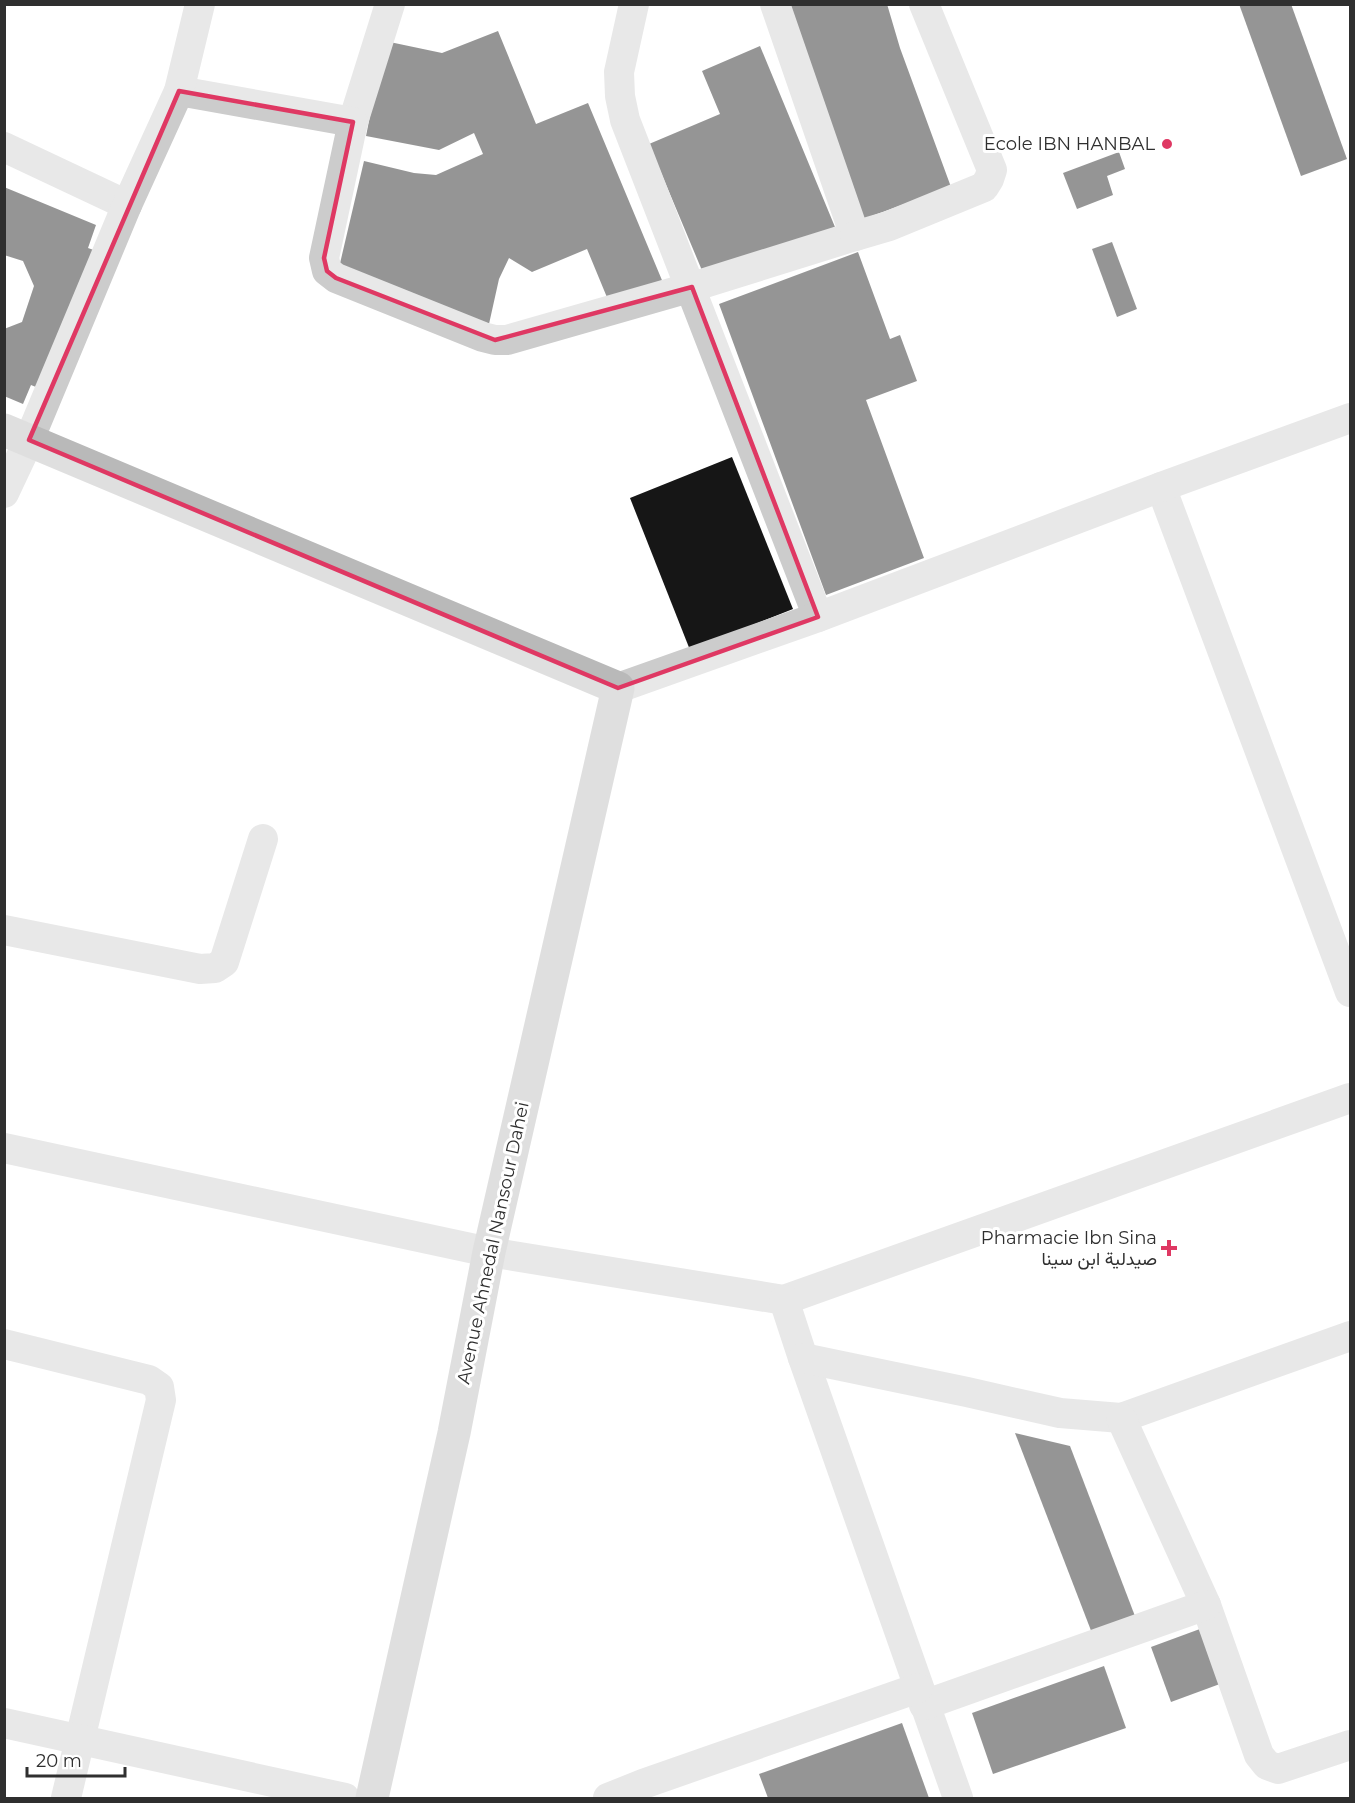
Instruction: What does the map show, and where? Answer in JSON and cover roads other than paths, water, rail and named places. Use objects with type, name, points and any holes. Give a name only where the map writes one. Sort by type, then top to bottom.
[{"type":"street","points":[[4,493],[17,435],[179,91],[201,4]]},
{"type":"street","points":[[390,4],[353,122],[324,258],[327,271],[336,278],[495,340],[507,340],[692,287],[889,226],[984,187],[992,170],[924,4]]},
{"type":"street","points":[[634,4],[619,72],[620,96],[625,120],[692,287],[818,617]]},
{"type":"street","points":[[774,4],[855,236]]},
{"type":"street","points":[[179,91],[353,122]]},
{"type":"street","points":[[4,147],[127,205]]},
{"type":"street","points":[[17,435],[618,688],[818,617],[1350,418]]},
{"type":"street","points":[[1161,487],[1350,992]]},
{"type":"street","name":"Avenue Ahnedal Nansour Dahei","points":[[372,1798],[454,1433],[489,1252],[618,688]]},
{"type":"street","points":[[4,930],[200,969],[215,968],[224,962],[263,839]]},
{"type":"street","points":[[4,1148],[489,1252],[784,1300],[1350,1098]]},
{"type":"street","points":[[784,1300],[958,1798]]},
{"type":"street","points":[[803,1358],[1060,1413],[1121,1418],[1350,1336]]},
{"type":"street","points":[[4,1344],[149,1380],[159,1387],[161,1400],[66,1798]]},
{"type":"street","points":[[1121,1418],[1206,1605],[1259,1755],[1268,1765],[1278,1769],[1350,1745]]},
{"type":"street","points":[[608,1798],[643,1784],[1206,1605]]},
{"type":"street","points":[[4,1723],[345,1798]]},
{"type":"place","name":"Ecole IBN HANBAL","points":[[1167,144]]},
{"type":"place","name":"Pharmacie Ibn Sina صيدلية ابن سينا","points":[[1169,1248]]}]
